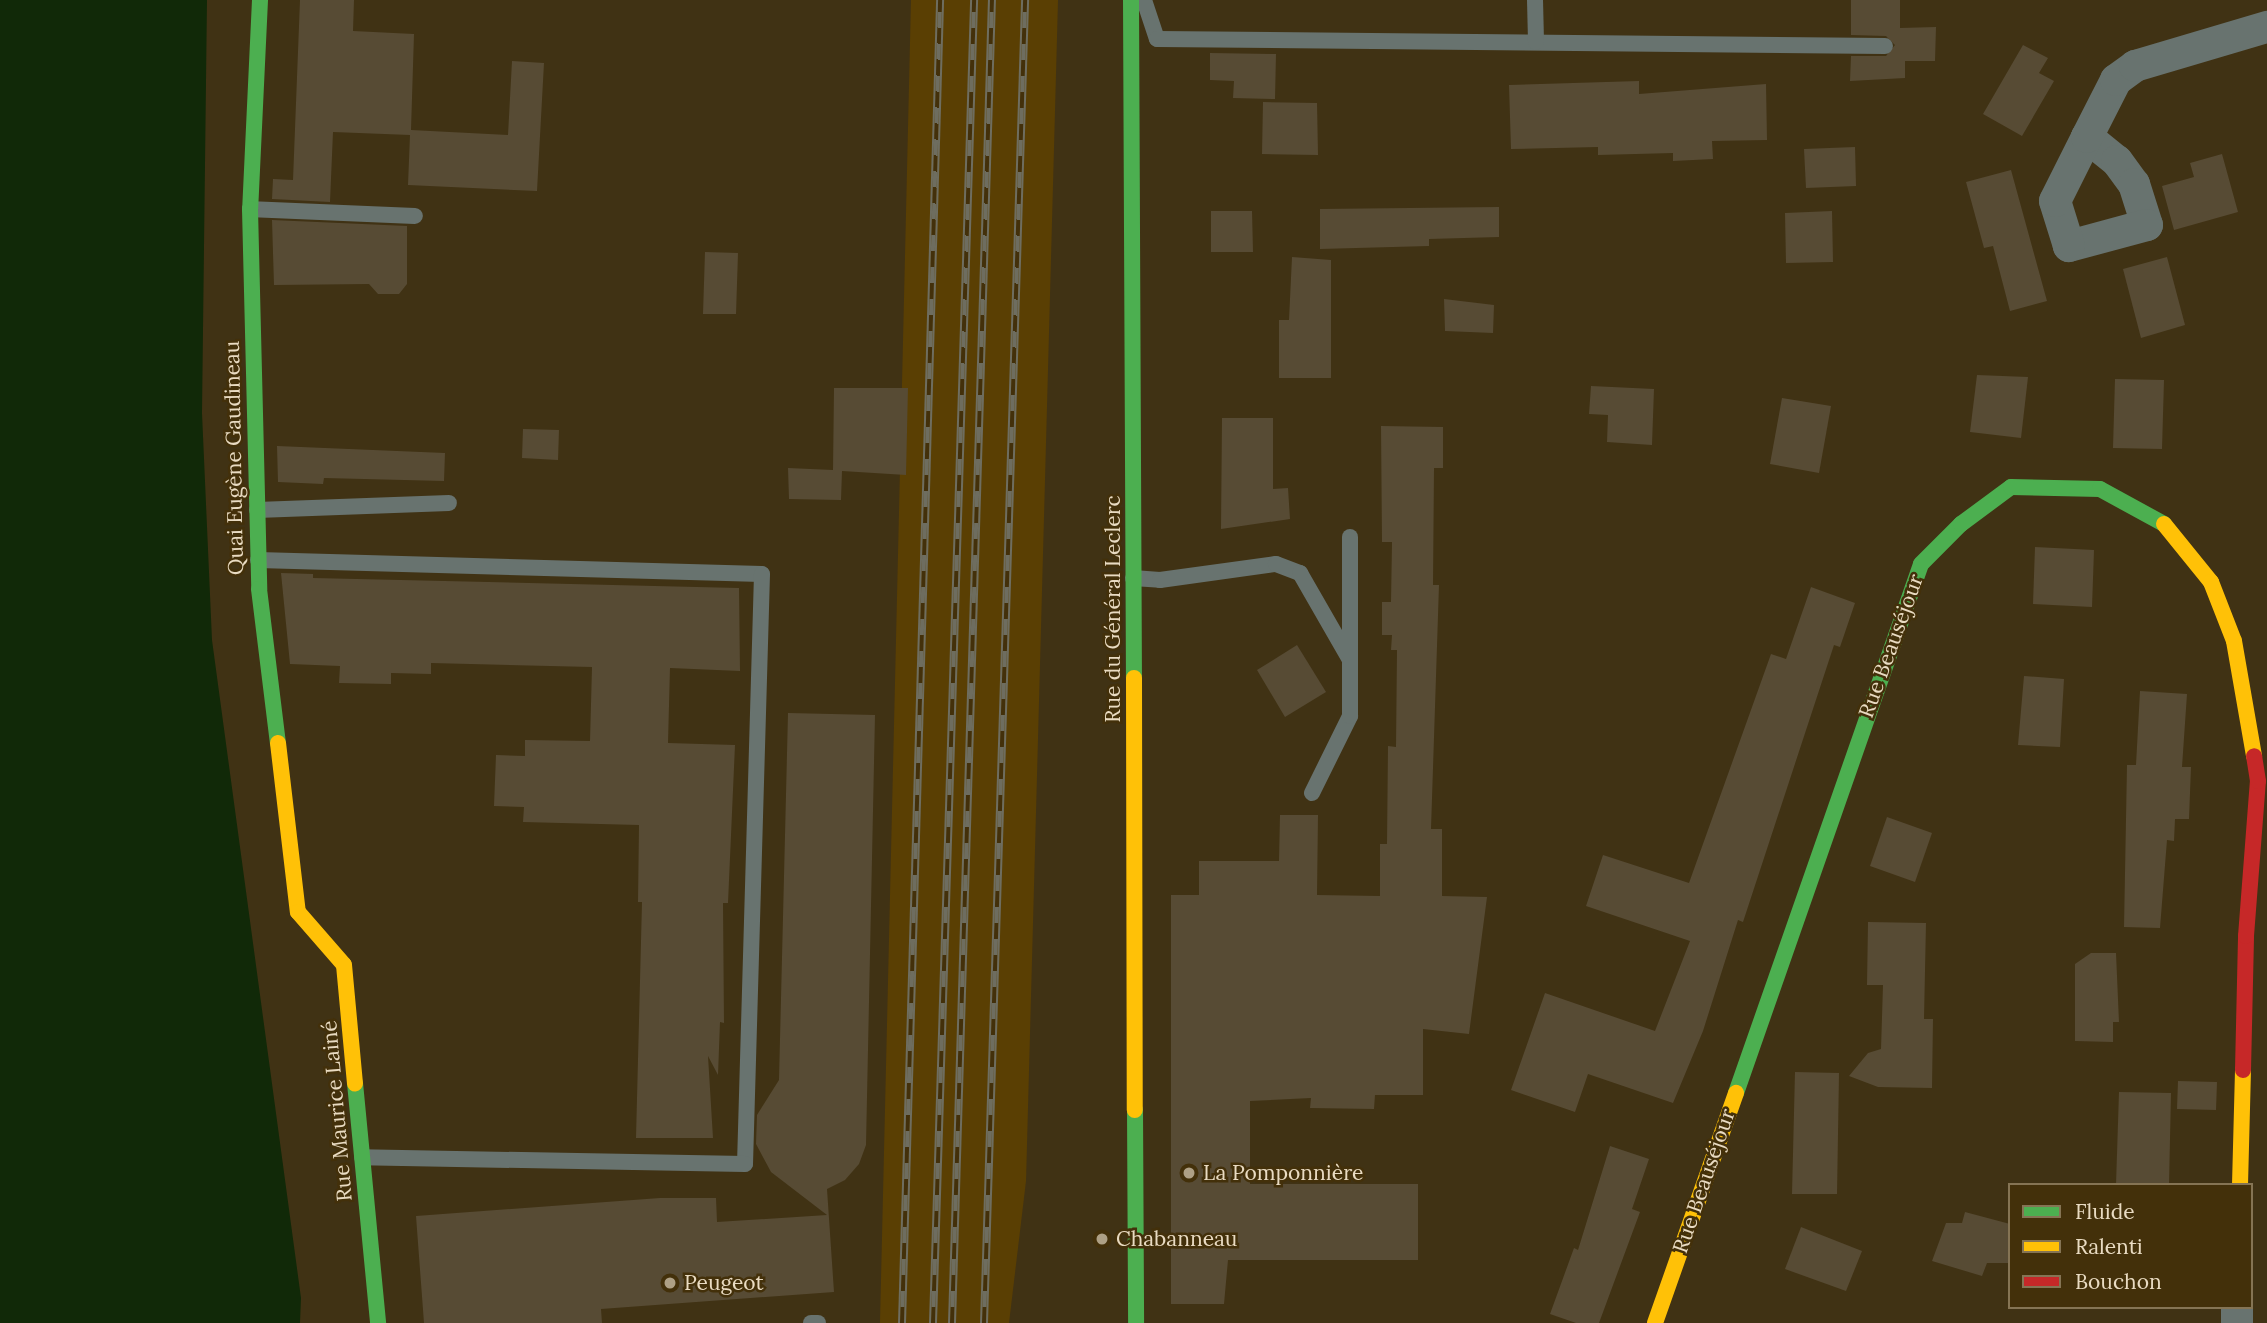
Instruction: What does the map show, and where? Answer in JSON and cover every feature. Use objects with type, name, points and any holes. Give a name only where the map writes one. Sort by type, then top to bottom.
[{"type":"street","name":"Quai Eugène Gaudineau","points":[[260,0],[250,209],[258,560],[298,912]]},
{"type":"street","name":"Rue du Général Leclerc","points":[[1131,0],[1136,1219]]},
{"type":"street","points":[[2087,137],[2116,80],[2135,66],[2267,27]]},
{"type":"street","name":"Rue Beauséjour","points":[[1655,1323],[1897,624],[1921,564],[1961,524],[2011,487],[2101,489],[2159,519],[2211,582],[2234,641],[2262,776],[2246,936],[2240,1183]]},
{"type":"street","name":"Rue Maurice Lainé","points":[[298,912],[344,965],[378,1323]]},
{"type":"street","points":[[1127,1323],[1136,1219]]},
{"type":"street","points":[[1136,1219],[1136,1323]]},
{"type":"lane","points":[[1144,0],[1157,39],[1885,46]]},
{"type":"lane","points":[[1535,0],[1536,42]]},
{"type":"lane","points":[[250,209],[415,216]]},
{"type":"lane","points":[[257,510],[449,503]]},
{"type":"lane","points":[[1312,793],[1350,716],[1350,537]]},
{"type":"lane","points":[[258,560],[762,575],[745,1164],[362,1157]]},
{"type":"lane","points":[[1133,579],[1160,580],[1276,564],[1300,573],[1350,660]]},
{"type":"lane","points":[[811,1323],[818,1323]]},
{"type":"shaded area","points":[[0,0],[207,0],[202,413],[212,640],[301,1298],[300,1323],[0,1323]]},
{"type":"shaded area","points":[[911,0],[1058,0],[1026,1181],[1009,1323],[880,1323]]},
{"type":"building","points":[[300,0],[354,0],[353,31],[414,34],[411,130],[508,135],[512,61],[544,63],[537,191],[408,185],[410,135],[333,132],[330,202],[272,199],[273,179],[293,180]]},
{"type":"building","points":[[1851,0],[1900,0],[1900,28],[1936,27],[1935,61],[1905,61],[1905,78],[1850,81],[1851,56],[1886,56],[1895,45],[1886,36],[1851,35]]},
{"type":"building","points":[[2023,45],[2048,58],[2039,73],[2054,81],[2022,136],[1983,114]]},
{"type":"building","points":[[1210,53],[1276,54],[1275,99],[1233,98],[1234,81],[1210,80]]},
{"type":"building","points":[[1639,81],[1639,94],[1766,84],[1767,140],[1712,141],[1713,159],[1673,161],[1673,153],[1598,155],[1598,147],[1511,149],[1509,85]]},
{"type":"building","points":[[1263,102],[1317,103],[1318,155],[1262,154]]},
{"type":"building","points":[[1855,147],[1856,186],[1806,188],[1804,149]]},
{"type":"building","points":[[2222,154],[2238,212],[2174,230],[2162,186],[2194,177],[2190,163]]},
{"type":"building","points":[[2011,170],[2047,301],[2010,311],[1993,246],[1984,248],[1966,182]]},
{"type":"building","points":[[1499,207],[1499,237],[1429,239],[1429,246],[1320,249],[1320,209]]},
{"type":"building","points":[[1211,211],[1252,211],[1253,252],[1211,252]]},
{"type":"building","points":[[1832,211],[1833,262],[1786,263],[1785,213]]},
{"type":"building","points":[[272,220],[407,226],[407,284],[399,294],[378,294],[369,284],[274,285]]},
{"type":"building","points":[[705,252],[738,253],[736,314],[703,314]]},
{"type":"building","points":[[1292,257],[1331,260],[1331,378],[1279,378],[1279,320],[1289,320]]},
{"type":"building","points":[[2167,257],[2185,325],[2141,338],[2123,269]]},
{"type":"building","points":[[1444,299],[1494,305],[1493,333],[1445,331]]},
{"type":"building","points":[[1977,375],[2028,377],[2021,438],[1970,432]]},
{"type":"building","points":[[2115,379],[2164,380],[2162,449],[2113,448]]},
{"type":"building","points":[[1591,386],[1654,389],[1652,445],[1607,442],[1608,415],[1589,414]]},
{"type":"building","points":[[834,388],[908,388],[906,475],[842,471],[841,500],[789,499],[788,468],[833,470]]},
{"type":"building","points":[[1782,398],[1831,406],[1819,473],[1770,464]]},
{"type":"building","points":[[1222,418],[1273,418],[1273,489],[1288,488],[1290,519],[1221,529]]},
{"type":"building","points":[[1381,426],[1443,427],[1443,468],[1434,468],[1433,585],[1439,585],[1431,829],[1442,829],[1442,896],[1487,897],[1469,1034],[1423,1029],[1423,1095],[1375,1095],[1374,1109],[1310,1108],[1311,1098],[1250,1101],[1250,1184],[1418,1184],[1418,1260],[1228,1260],[1224,1304],[1171,1304],[1171,895],[1199,895],[1199,861],[1279,861],[1280,815],[1318,815],[1317,895],[1380,896],[1380,844],[1387,844],[1388,746],[1396,747],[1397,650],[1391,650],[1392,635],[1382,635],[1382,602],[1391,602],[1392,542],[1382,542]]},
{"type":"building","points":[[523,429],[559,430],[558,460],[522,458]]},
{"type":"building","points":[[277,446],[445,453],[444,481],[324,478],[323,484],[278,482]]},
{"type":"building","points":[[2035,547],[2094,550],[2092,607],[2033,604]]},
{"type":"building","points":[[281,573],[313,574],[313,578],[739,588],[740,671],[670,668],[668,743],[735,745],[728,903],[723,903],[724,1023],[720,1022],[718,1075],[708,1056],[713,1138],[636,1138],[642,902],[638,902],[639,825],[523,822],[524,807],[494,806],[496,755],[525,756],[525,740],[590,741],[592,667],[431,663],[431,674],[391,673],[391,684],[339,683],[340,666],[290,664]]},
{"type":"building","points":[[1811,587],[1855,603],[1840,647],[1834,645],[1743,922],[1738,920],[1703,1031],[1673,1103],[1588,1074],[1575,1112],[1511,1090],[1545,993],[1655,1031],[1690,941],[1586,906],[1603,855],[1689,883],[1771,654],[1786,659]]},
{"type":"building","points":[[1297,645],[1326,692],[1285,717],[1257,670]]},
{"type":"building","points":[[2024,676],[2064,679],[2060,747],[2018,745]]},
{"type":"building","points":[[2140,691],[2187,694],[2182,767],[2191,767],[2189,819],[2175,819],[2174,841],[2167,840],[2160,928],[2124,927],[2127,765],[2136,765]]},
{"type":"building","points":[[788,713],[875,715],[866,1145],[859,1164],[845,1180],[827,1189],[834,1292],[601,1309],[602,1323],[424,1323],[416,1216],[660,1198],[716,1198],[717,1222],[827,1215],[771,1172],[756,1144],[757,1115],[779,1080]]},
{"type":"building","points":[[1887,817],[1932,833],[1915,882],[1870,866]]},
{"type":"building","points":[[1868,922],[1926,923],[1924,1019],[1933,1019],[1932,1088],[1878,1087],[1849,1076],[1868,1053],[1881,1049],[1883,985],[1867,985]]},
{"type":"building","points":[[2091,953],[2116,953],[2119,1022],[2113,1022],[2113,1042],[2075,1041],[2075,964]]},
{"type":"building","points":[[1795,1072],[1839,1073],[1837,1194],[1792,1194]]},
{"type":"building","points":[[2178,1081],[2217,1082],[2216,1110],[2177,1109]]},
{"type":"building","points":[[2119,1092],[2171,1093],[2169,1183],[2116,1183]]},
{"type":"building","points":[[1610,1146],[1649,1159],[1632,1209],[1640,1212],[1599,1323],[1576,1323],[1550,1314],[1574,1248],[1578,1250]]},
{"type":"building","points":[[1965,1212],[2008,1223],[2008,1263],[1987,1263],[1982,1276],[1932,1261],[1946,1223],[1962,1223]]},
{"type":"building","points":[[1801,1227],[1862,1251],[1846,1291],[1785,1269]]},
{"type":"railway","points":[[902,1323],[940,0]]},
{"type":"railway","points":[[933,1323],[974,0]]},
{"type":"railway","points":[[952,1323],[992,0]]},
{"type":"railway","points":[[984,1323],[1025,0]]},
{"type":"traffic: fast","points":[[260,0],[250,209],[259,589],[278,743]]},
{"type":"traffic: fast","points":[[1131,0],[1134,678]]},
{"type":"traffic: fast","points":[[1736,1093],[1921,564],[1961,524],[2011,487],[2100,489],[2164,524]]},
{"type":"traffic: fast","points":[[355,1083],[378,1323]]},
{"type":"traffic: fast","points":[[1135,1110],[1136,1323]]},
{"type":"traffic: slow","points":[[2164,524],[2211,582],[2234,641],[2254,756]]},
{"type":"traffic: slow","points":[[1134,678],[1135,1110]]},
{"type":"traffic: slow","points":[[278,743],[298,912],[344,965],[355,1083]]},
{"type":"traffic: slow","points":[[2240,1183],[2243,1070]]},
{"type":"traffic: slow","points":[[1655,1323],[1736,1093]]},
{"type":"traffic: jam","points":[[2243,1070],[2246,936],[2258,781],[2254,756]]},
{"type":"place","name":"La Pomponnière","points":[[1189,1173]]},
{"type":"place","name":"Chabanneau","points":[[1102,1239]]},
{"type":"place","name":"Peugeot","points":[[670,1283]]}]
